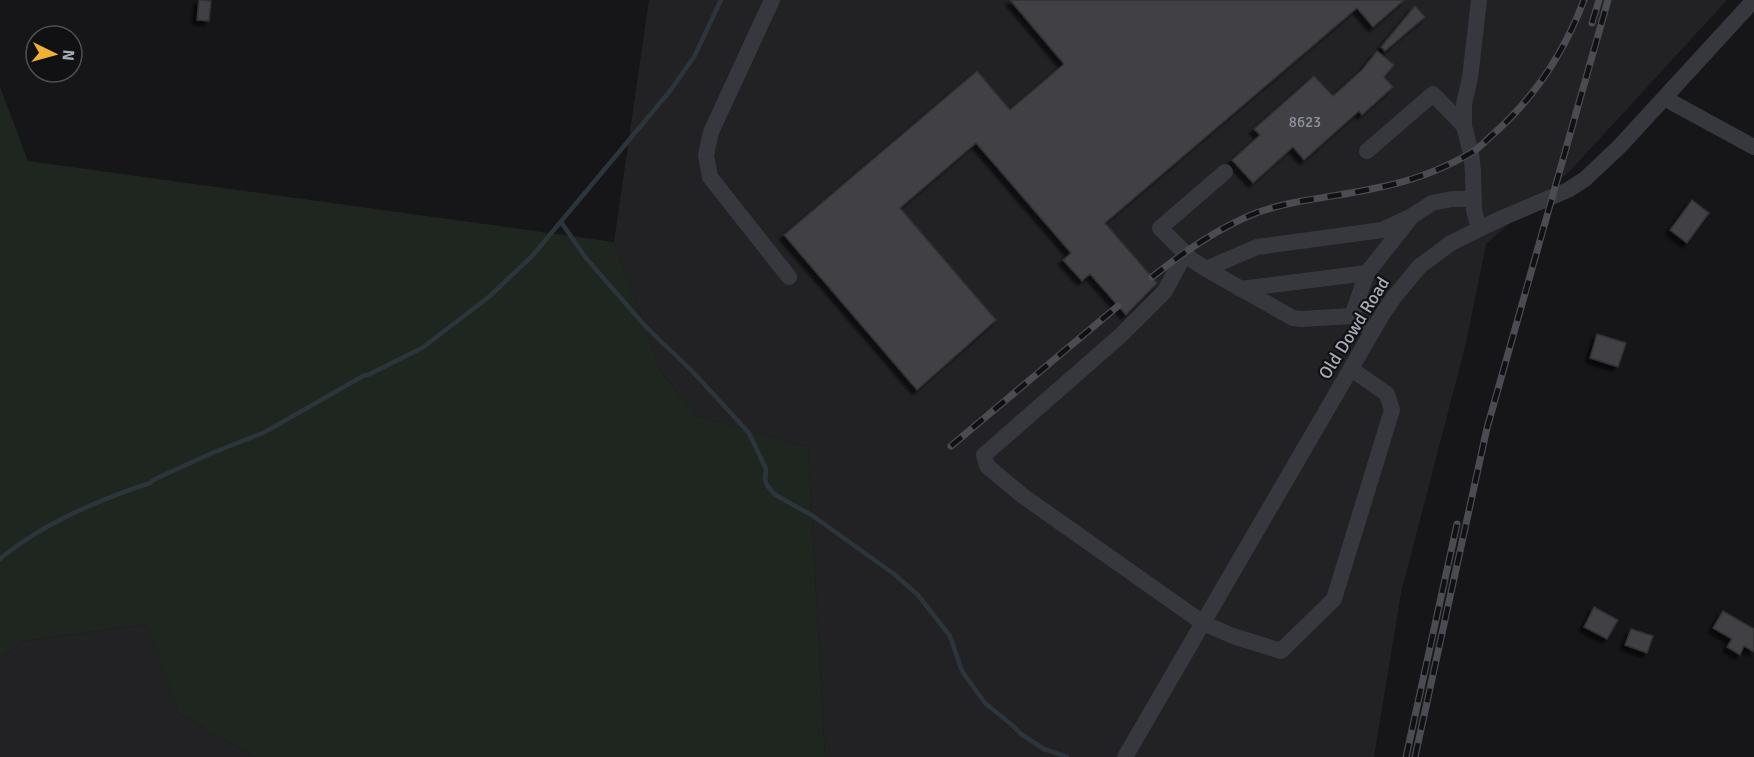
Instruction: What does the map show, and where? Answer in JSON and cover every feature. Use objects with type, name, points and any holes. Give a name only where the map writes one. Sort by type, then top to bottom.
[{"type":"street","points":[[772,0],[711,132],[706,155],[710,177],[789,277]]},
{"type":"street","points":[[1479,0],[1470,78],[1464,104],[1464,126],[1471,153],[1474,210],[1479,229]]},
{"type":"street","name":"Old Dowd Road","points":[[1125,757],[1394,297],[1420,266],[1451,243],[1568,190],[1585,179],[1620,146],[1754,0]]},
{"type":"street","points":[[1367,151],[1433,94],[1464,126]]},
{"type":"street","points":[[1664,98],[1754,147]]},
{"type":"street","points":[[1225,172],[1160,228],[1187,255],[1206,269],[1293,318],[1352,315],[1373,331]]},
{"type":"street","points":[[1206,269],[1257,248],[1382,230],[1412,216],[1432,203],[1452,199],[1474,199]]},
{"type":"street","points":[[1352,315],[1367,273],[1412,216]]},
{"type":"street","points":[[1187,255],[1181,261],[1165,291],[1120,336],[984,455],[987,466],[1023,496],[1203,623],[1233,636],[1281,651],[1334,599],[1392,410],[1387,394],[1351,369]]},
{"type":"street","points":[[1240,289],[1367,273]]},
{"type":"shaded area","points":[[649,0],[1727,0],[1570,171],[1486,244],[1466,343],[1401,593],[1374,757],[825,757],[808,447],[696,416],[661,372],[614,242]]},
{"type":"shaded area","points":[[0,87],[28,161],[614,242],[661,372],[696,416],[808,447],[825,757],[255,757],[178,713],[148,624],[24,641],[0,658]]},
{"type":"shaded area","points":[[149,624],[178,713],[255,757],[0,757],[0,658],[24,641]]},
{"type":"building","points":[[199,0],[211,1],[209,21],[197,20]]},
{"type":"building","points":[[1010,0],[1404,0],[1373,27],[1357,8],[1105,223],[1157,283],[1126,315],[1090,274],[1082,281],[1063,260],[1071,253],[976,143],[900,208],[996,320],[917,390],[784,235],[977,71],[1010,110],[1064,64]]},
{"type":"building","points":[[1415,6],[1425,17],[1385,51],[1381,47]]},
{"type":"building","points":[[1377,51],[1394,65],[1384,77],[1393,87],[1362,115],[1359,111],[1304,160],[1293,147],[1253,183],[1232,160],[1260,135],[1254,129],[1314,76],[1333,96],[1362,70]]},
{"type":"building","points":[[1692,200],[1709,213],[1687,243],[1670,230]]},
{"type":"building","points":[[1597,334],[1626,343],[1618,367],[1590,358]]},
{"type":"building","points":[[1594,607],[1618,620],[1607,639],[1584,627]]},
{"type":"building","points":[[1723,611],[1754,629],[1754,652],[1744,646],[1740,655],[1727,647],[1732,639],[1713,628]]},
{"type":"building","points":[[1631,629],[1653,636],[1647,653],[1625,645]]},
{"type":"waterway","points":[[0,559],[34,534],[72,514],[150,483],[212,453],[265,432],[363,376],[422,348],[490,296],[533,255],[670,91],[694,57],[721,0]]},
{"type":"waterway","points":[[561,222],[586,258],[646,327],[694,373],[749,433],[766,469],[767,485],[774,494],[813,516],[894,574],[918,595],[950,636],[962,671],[985,703],[1021,734],[1044,749],[1067,757]]},
{"type":"railway","points":[[1152,277],[1202,241],[1256,213],[1285,204],[1400,182],[1424,175],[1472,152],[1506,123],[1546,74],[1567,39],[1584,0]]},
{"type":"railway","points":[[1592,23],[1599,0]]},
{"type":"railway","points":[[1415,757],[1487,428],[1608,0]]},
{"type":"railway","points":[[951,446],[1118,306]]},
{"type":"railway","points":[[1406,757],[1457,524]]}]
